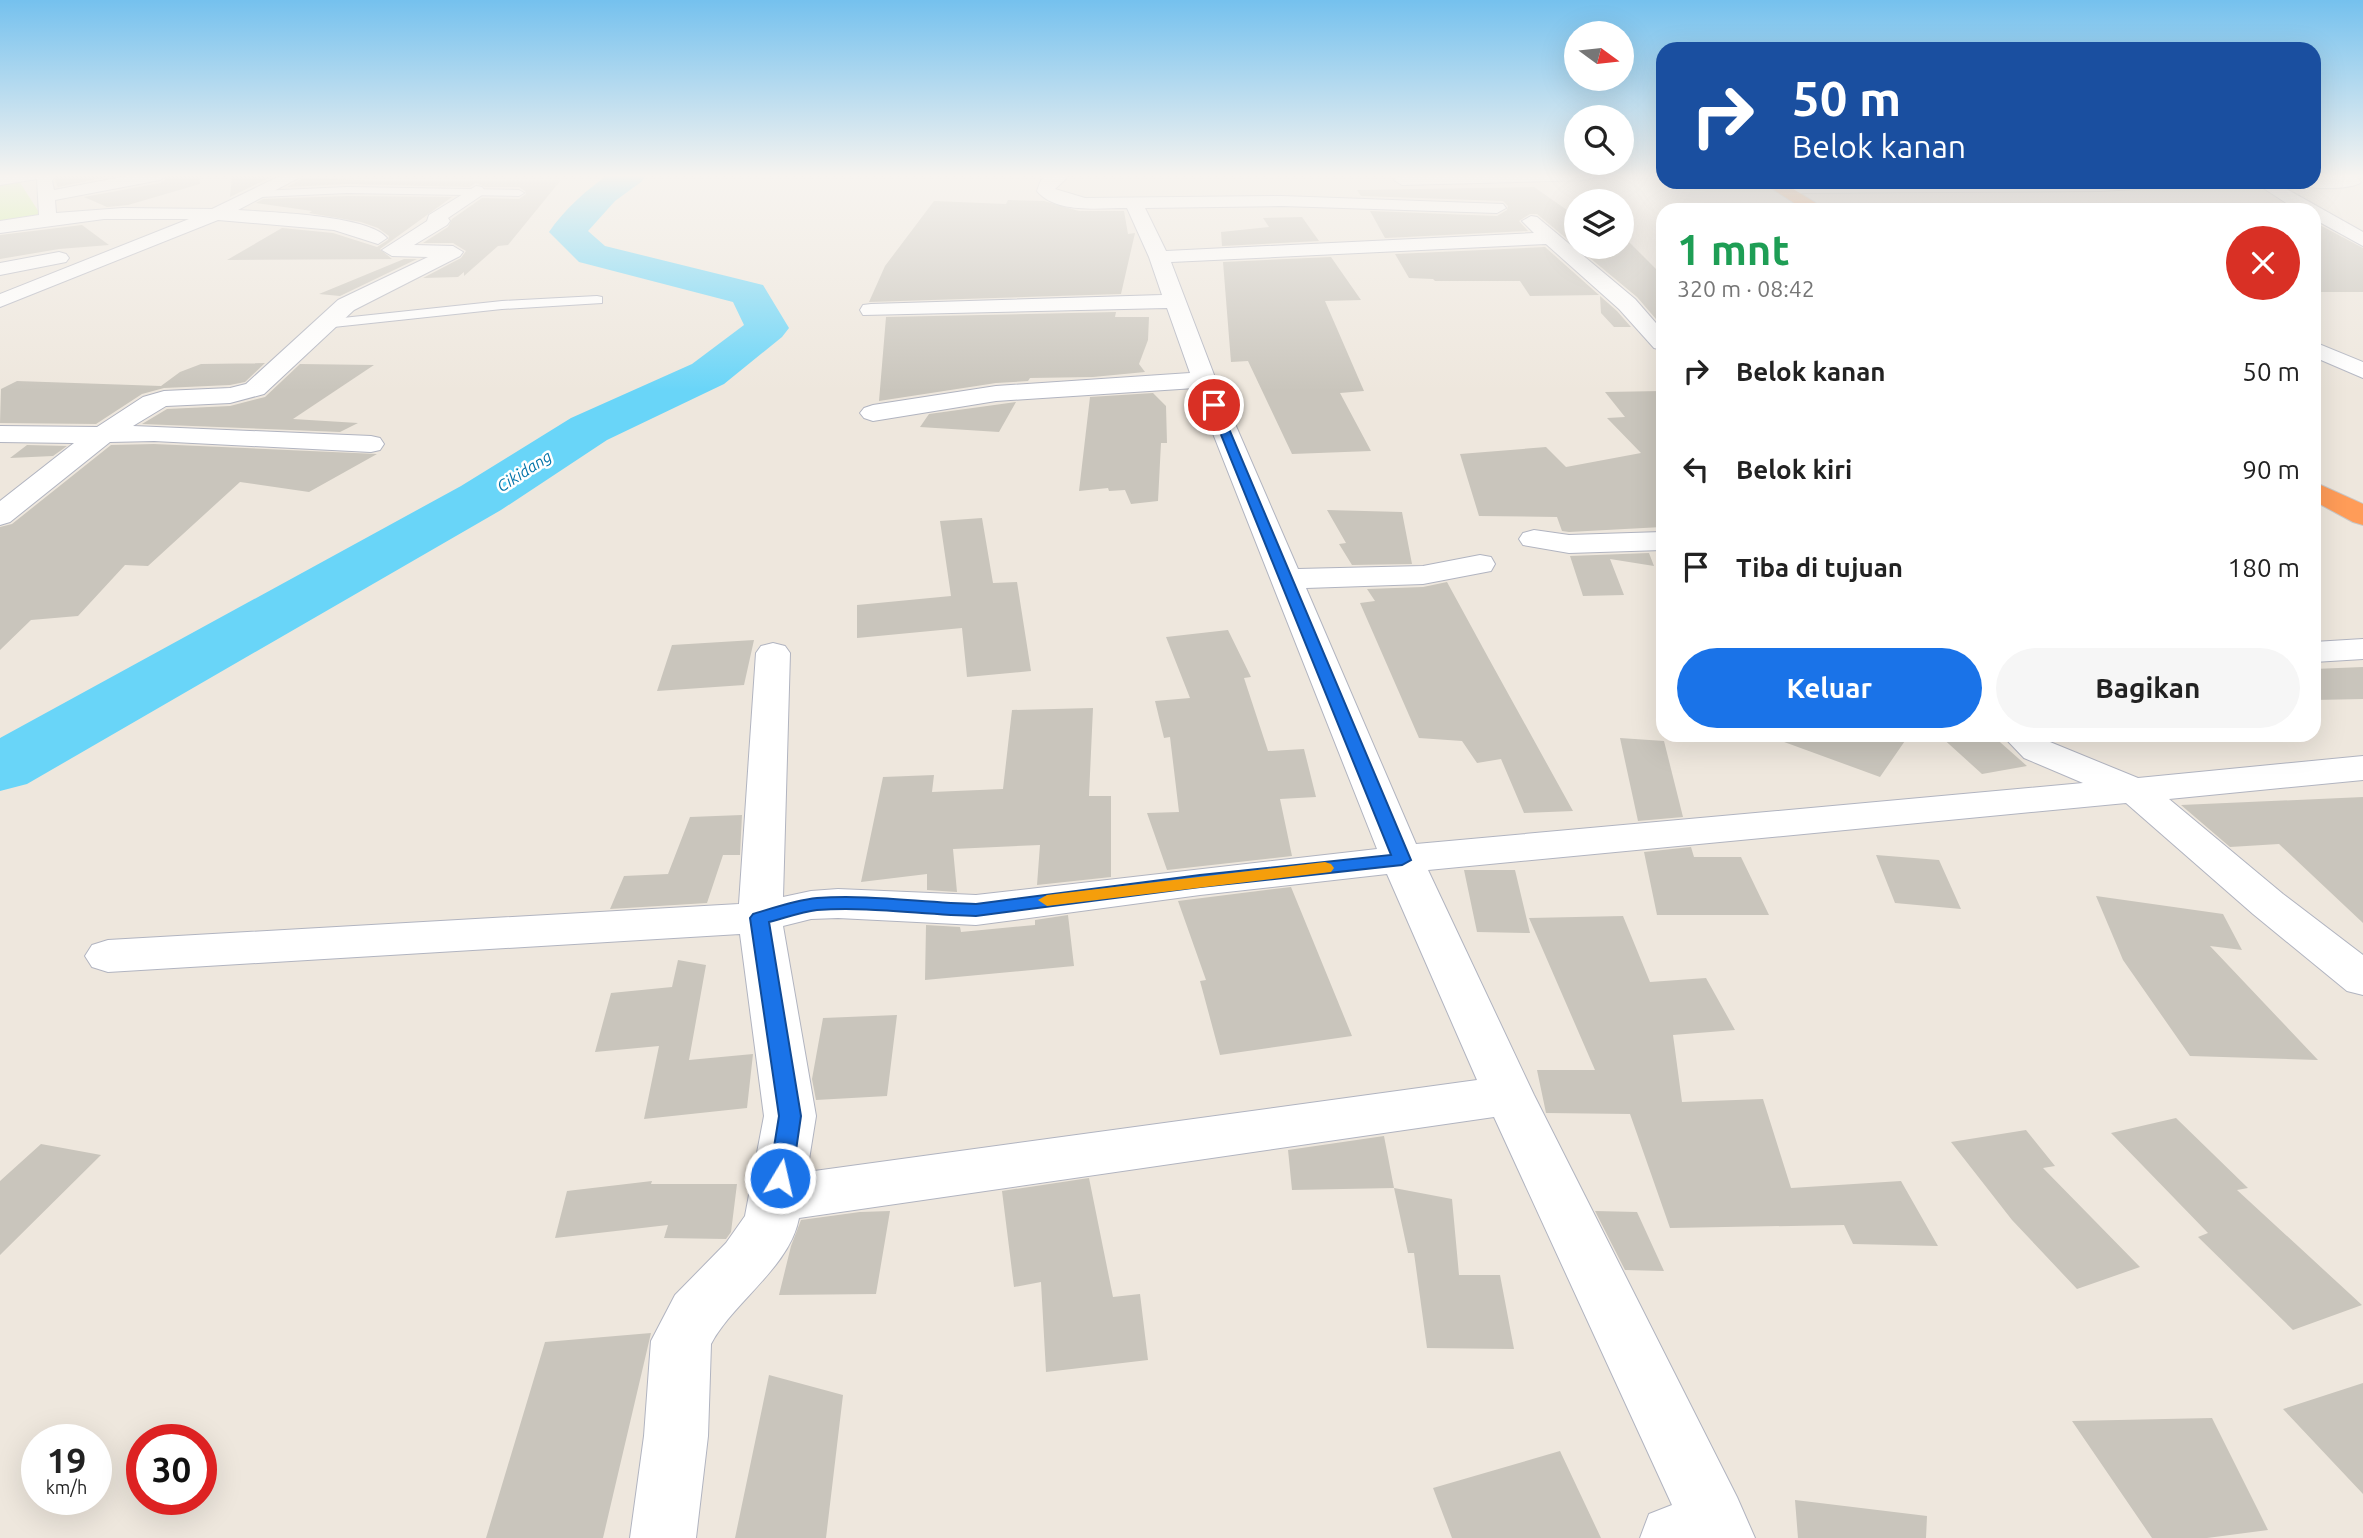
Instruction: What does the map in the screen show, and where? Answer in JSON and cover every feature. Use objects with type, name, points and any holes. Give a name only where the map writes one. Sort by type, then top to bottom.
[{"type":"highway","points":[[2321,494],[2363,516]]},
{"type":"street","points":[[0,301],[139,247]]},
{"type":"street","points":[[0,516],[54,468],[158,400],[252,390],[324,324],[357,298],[453,252],[392,250],[397,247]]},
{"type":"street","points":[[1154,247],[1204,380],[1402,860],[1703,1532]]},
{"type":"street","points":[[1158,257],[1370,247]]},
{"type":"street","points":[[1561,247],[1627,304],[1656,334]]},
{"type":"street","points":[[0,269],[57,258],[131,250]]},
{"type":"street","points":[[871,310],[1175,301]]},
{"type":"street","points":[[2321,352],[2363,371]]},
{"type":"street","points":[[873,413],[991,392],[1204,380]]},
{"type":"street","points":[[0,435],[224,435],[371,444]]},
{"type":"street","points":[[1534,539],[1569,544],[1656,541]]},
{"type":"street","points":[[1286,579],[1423,575],[1480,564]]},
{"type":"street","points":[[2321,652],[2363,649]]},
{"type":"street","points":[[663,1538],[676,1436],[681,1341],[696,1314],[746,1260],[771,1223],[790,1116],[760,918],[773,653]]},
{"type":"street","points":[[2028,742],[2037,750],[2135,791],[2363,979]]},
{"type":"street","points":[[108,956],[760,918],[815,904],[903,904],[976,910],[1200,881],[1402,860],[2363,768]]},
{"type":"street","points":[[777,1199],[1509,1096]]},
{"type":"lane","points":[[324,324],[502,304],[597,300]]},
{"type":"building","points":[[0,247],[87,247],[59,249],[0,259]]},
{"type":"building","points":[[250,247],[383,247],[380,249],[392,259],[404,259],[227,260]]},
{"type":"building","points":[[459,247],[497,247],[464,276],[464,272],[458,277],[423,278],[461,258],[466,251]]},
{"type":"building","points":[[899,247],[1132,247],[1121,294],[869,302],[885,266]]},
{"type":"building","points":[[1545,247],[1599,295],[1530,296],[1520,281],[1435,281],[1409,278],[1395,254]]},
{"type":"building","points":[[1634,247],[1656,269],[1656,319],[1637,297],[1591,259],[1634,259]]},
{"type":"building","points":[[2321,247],[2363,248],[2363,292],[2321,292]]},
{"type":"building","points":[[1331,257],[1361,300],[1325,301],[1364,391],[1340,393],[1371,451],[1292,454],[1248,361],[1231,362],[1223,262]]},
{"type":"building","points":[[404,259],[417,259],[340,296],[319,294]]},
{"type":"building","points":[[1600,296],[1631,327],[1614,327],[1601,313]]},
{"type":"building","points":[[1116,312],[1115,317],[1149,317],[1148,340],[1139,364],[1145,372],[1093,377],[1030,378],[1028,381],[996,383],[879,401],[886,317]]},
{"type":"building","points":[[265,363],[245,382],[164,388],[142,394],[96,424],[0,423],[1,389],[17,381],[161,386],[180,372],[201,364]]},
{"type":"building","points":[[300,364],[374,365],[293,419],[358,423],[340,432],[142,424],[167,409],[230,406],[265,397]]},
{"type":"building","points":[[1656,391],[1656,527],[1569,532],[1562,531],[1557,517],[1479,516],[1460,454],[1546,447],[1566,467],[1641,453],[1607,418],[1625,417],[1605,392]]},
{"type":"building","points":[[1153,393],[1166,406],[1167,443],[1161,443],[1158,501],[1131,504],[1125,490],[1109,491],[1108,488],[1079,491],[1090,397]]},
{"type":"building","points":[[1016,402],[999,432],[920,427],[929,414]]},
{"type":"building","points":[[154,444],[377,454],[309,492],[240,482],[148,566],[125,565],[78,616],[31,620],[0,650],[0,527],[12,524],[111,445]]},
{"type":"building","points":[[27,445],[67,446],[53,456],[10,458]]},
{"type":"building","points":[[1327,510],[1402,512],[1412,564],[1352,565],[1339,544],[1346,543]]},
{"type":"building","points":[[982,518],[993,583],[1017,582],[1031,671],[967,677],[962,628],[857,638],[857,605],[951,596],[940,521]]},
{"type":"building","points":[[1649,553],[1654,566],[1610,559],[1624,595],[1583,596],[1570,556]]},
{"type":"building","points":[[1447,582],[1573,811],[1524,813],[1501,759],[1477,763],[1462,741],[1419,738],[1360,603],[1375,601],[1367,589],[1423,587]]},
{"type":"building","points":[[1228,630],[1251,677],[1244,678],[1268,751],[1304,749],[1316,797],[1280,799],[1292,856],[1167,870],[1147,813],[1179,812],[1170,737],[1164,738],[1155,701],[1190,698],[1166,637]]},
{"type":"building","points":[[754,640],[744,685],[657,691],[672,645]]},
{"type":"building","points":[[2363,667],[2363,699],[2321,700],[2321,669]]},
{"type":"building","points":[[1093,708],[1089,796],[1111,796],[1111,877],[1037,885],[1040,845],[953,849],[957,892],[927,890],[927,874],[861,882],[883,777],[934,775],[932,792],[1003,789],[1012,710]]},
{"type":"building","points":[[1620,738],[1664,742],[1683,817],[1638,821]]},
{"type":"building","points":[[1784,742],[1904,742],[1880,777]]},
{"type":"building","points":[[1947,742],[2000,742],[2027,766],[1982,774]]},
{"type":"building","points":[[2363,797],[2363,923],[2279,844],[2230,847],[2181,805]]},
{"type":"building","points":[[742,815],[740,855],[723,855],[707,903],[610,909],[624,876],[668,874],[690,817]]},
{"type":"building","points":[[1691,847],[1694,857],[1741,857],[1769,915],[1657,915],[1644,852]]},
{"type":"building","points":[[1876,855],[1939,860],[1961,909],[1895,903]]},
{"type":"building","points":[[1464,870],[1515,870],[1530,933],[1477,932]]},
{"type":"building","points":[[1291,887],[1352,1036],[1220,1055],[1200,981],[1206,980],[1178,901]]},
{"type":"building","points":[[2096,896],[2223,914],[2242,950],[2210,946],[2318,1060],[2190,1056],[2123,960]]},
{"type":"building","points":[[1068,915],[1074,966],[925,980],[926,925],[960,927],[961,932],[1035,925],[1035,920]]},
{"type":"building","points":[[1623,916],[1650,982],[1706,978],[1735,1030],[1673,1035],[1682,1102],[1763,1099],[1791,1188],[1901,1181],[1938,1246],[1853,1244],[1844,1225],[1670,1228],[1630,1114],[1546,1113],[1537,1070],[1595,1070],[1529,918]]},
{"type":"building","points":[[678,960],[706,965],[689,1060],[753,1054],[747,1108],[644,1119],[659,1046],[595,1052],[611,993],[672,987]]},
{"type":"building","points":[[897,1015],[887,1096],[816,1100],[812,1079],[823,1018]]},
{"type":"building","points":[[2176,1118],[2248,1188],[2237,1190],[2362,1305],[2293,1330],[2198,1237],[2208,1233],[2111,1133]]},
{"type":"building","points":[[2026,1130],[2055,1166],[2043,1168],[2140,1267],[2077,1289],[2012,1220],[1951,1142]]},
{"type":"building","points":[[1384,1136],[1394,1188],[1292,1190],[1288,1150]]},
{"type":"building","points":[[41,1144],[101,1155],[0,1255],[0,1181]]},
{"type":"building","points":[[1089,1178],[1113,1297],[1140,1294],[1148,1360],[1046,1372],[1041,1282],[1014,1287],[1002,1191]]},
{"type":"building","points":[[652,1181],[651,1184],[737,1184],[731,1232],[726,1239],[664,1238],[668,1225],[555,1238],[567,1191]]},
{"type":"building","points":[[1394,1188],[1452,1199],[1459,1275],[1500,1275],[1514,1349],[1427,1348],[1414,1253],[1408,1253]]},
{"type":"building","points":[[890,1211],[876,1294],[779,1295],[791,1246],[801,1220]]},
{"type":"building","points":[[1595,1211],[1637,1212],[1664,1271],[1625,1270]]},
{"type":"building","points":[[651,1333],[603,1538],[486,1538],[545,1342]]},
{"type":"building","points":[[769,1375],[843,1395],[826,1538],[735,1538]]},
{"type":"building","points":[[2363,1383],[2363,1494],[2283,1409]]},
{"type":"building","points":[[2212,1418],[2268,1530],[2207,1538],[2152,1538],[2072,1421]]},
{"type":"building","points":[[1560,1451],[1601,1538],[1452,1538],[1433,1488]]},
{"type":"building","points":[[1795,1500],[1927,1516],[1926,1538],[1798,1538]]},
{"type":"waterway","name":"Cikidang","points":[[0,768],[481,498],[589,429],[708,374],[767,328],[749,294],[592,254],[584,247]]},
{"type":"slow traffic","points":[[1047,900],[1325,868]]},
{"type":"route","points":[[780,1178],[790,1116],[760,918],[815,904],[903,904],[976,910],[1200,881],[1402,860],[1214,405]]}]
